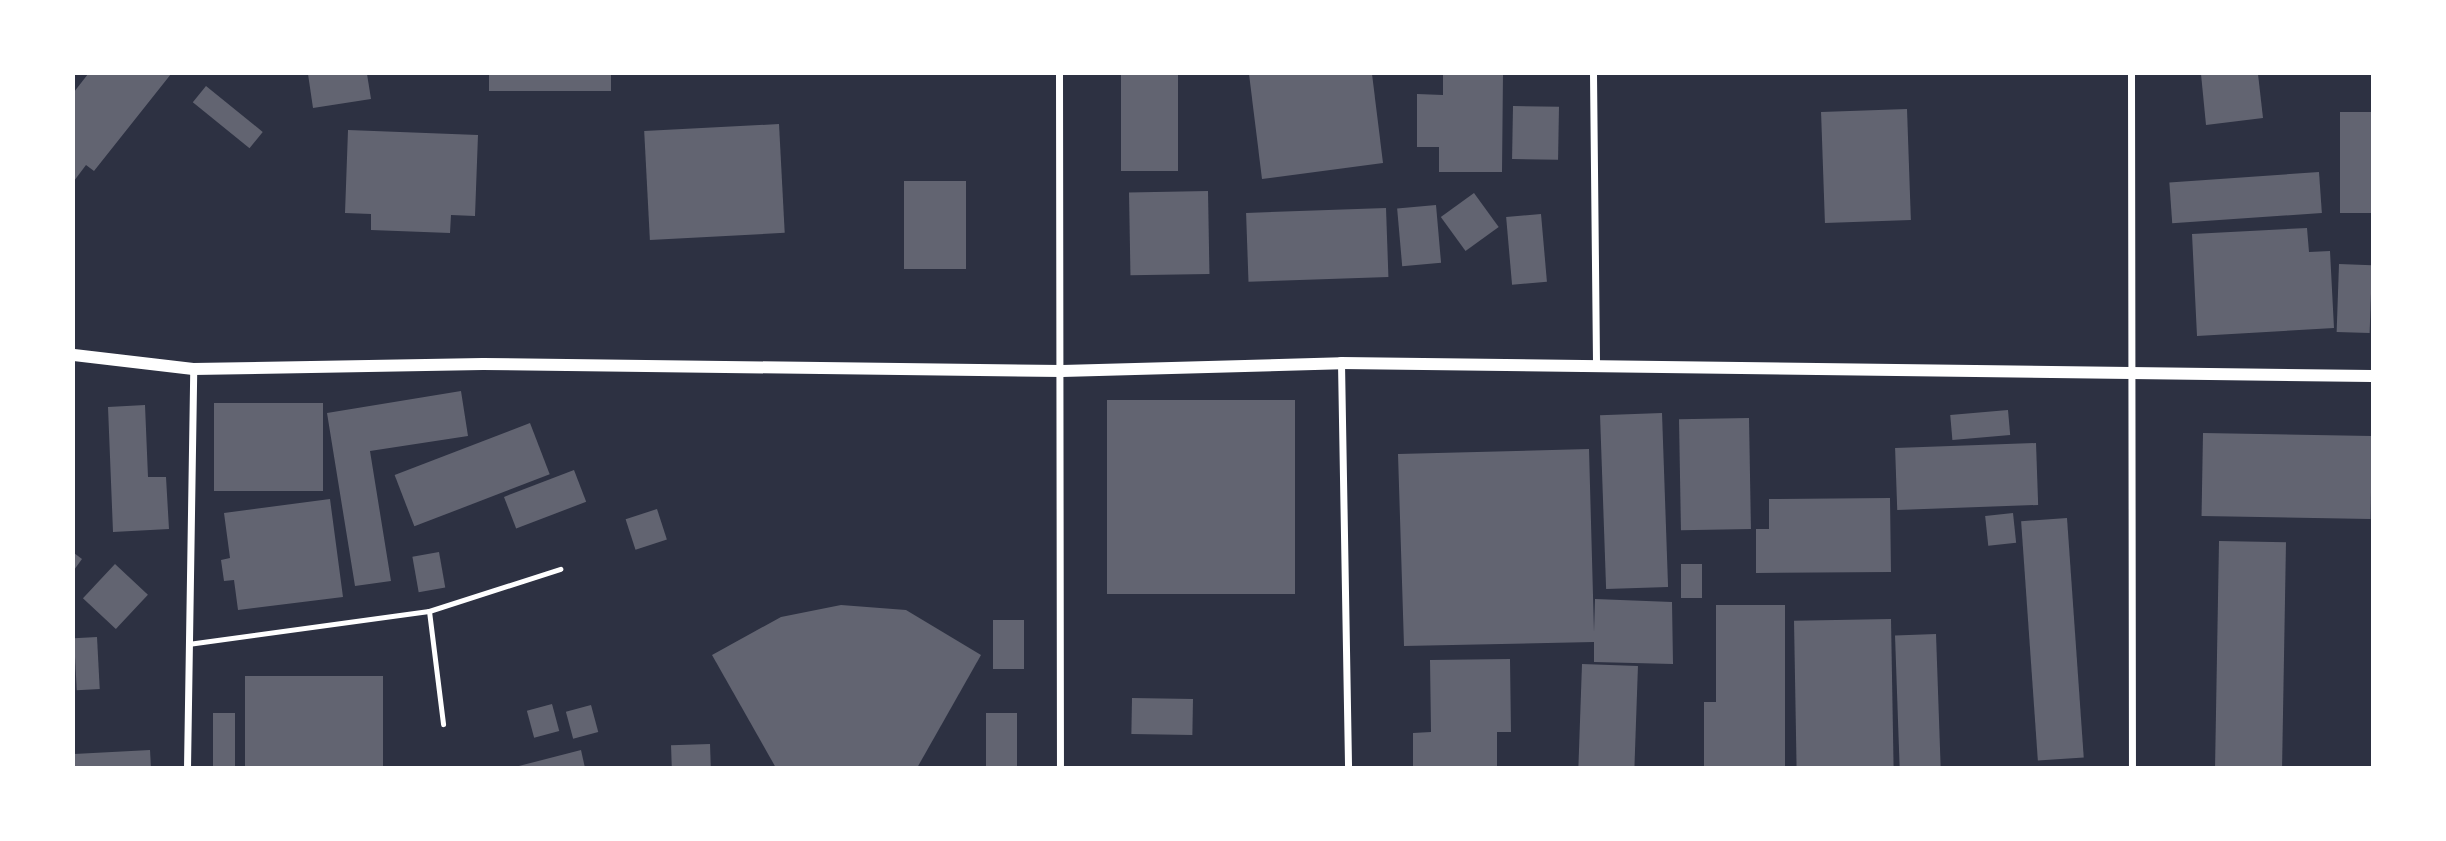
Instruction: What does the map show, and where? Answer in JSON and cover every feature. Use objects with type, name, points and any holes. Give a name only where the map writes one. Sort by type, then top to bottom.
[{"type":"street","points":[[1059,74],[1062,371],[1060,768]]},
{"type":"street","points":[[1593,74],[1596,365]]},
{"type":"street","points":[[2131,74],[2136,372],[2132,768]]},
{"type":"street","points":[[74,355],[192,369],[484,364],[1062,371],[1341,363],[2372,376]]},
{"type":"street","points":[[1341,363],[1348,768]]},
{"type":"street","points":[[187,768],[192,369]]},
{"type":"lane","points":[[188,644],[429,611],[560,569]]},
{"type":"lane","points":[[429,611],[443,724]]},
{"type":"building","points":[[88,74],[171,74],[94,171],[86,165],[74,181],[74,92]]},
{"type":"building","points":[[308,74],[367,74],[371,99],[313,108]]},
{"type":"building","points":[[489,74],[611,74],[611,91],[489,91]]},
{"type":"building","points":[[1121,74],[1178,74],[1178,171],[1121,171]]},
{"type":"building","points":[[1249,74],[1372,74],[1383,163],[1262,179]]},
{"type":"building","points":[[1443,74],[1503,74],[1502,172],[1439,172],[1439,147],[1417,147],[1417,94],[1443,95]]},
{"type":"building","points":[[2201,74],[2258,74],[2263,118],[2206,125]]},
{"type":"building","points":[[206,86],[263,132],[250,148],[193,102]]},
{"type":"building","points":[[1513,106],[1559,107],[1558,160],[1512,159]]},
{"type":"building","points":[[1907,109],[1911,220],[1825,223],[1821,112]]},
{"type":"building","points":[[2340,112],[2372,112],[2372,213],[2340,213]]},
{"type":"building","points":[[779,124],[785,233],[650,240],[644,131]]},
{"type":"building","points":[[348,130],[478,135],[475,216],[451,215],[450,233],[371,230],[371,214],[345,213]]},
{"type":"building","points":[[2319,172],[2322,213],[2172,223],[2169,182]]},
{"type":"building","points":[[904,181],[966,181],[966,269],[904,269]]},
{"type":"building","points":[[1208,191],[1209,274],[1130,275],[1129,192]]},
{"type":"building","points":[[1474,193],[1499,227],[1466,251],[1441,217]]},
{"type":"building","points":[[1436,205],[1441,263],[1402,266],[1397,208]]},
{"type":"building","points":[[1386,208],[1388,277],[1248,282],[1246,213]]},
{"type":"building","points":[[1541,214],[1547,282],[1512,285],[1506,217]]},
{"type":"building","points":[[2307,228],[2309,252],[2330,251],[2334,328],[2197,336],[2192,234]]},
{"type":"building","points":[[2339,264],[2372,265],[2370,333],[2337,332]]},
{"type":"building","points":[[461,391],[468,436],[370,451],[391,581],[355,586],[327,413]]},
{"type":"building","points":[[1107,400],[1295,400],[1295,594],[1107,594]]},
{"type":"building","points":[[214,403],[323,403],[323,491],[214,491]]},
{"type":"building","points":[[145,405],[148,477],[166,477],[169,529],[113,532],[108,407]]},
{"type":"building","points":[[2008,410],[2010,435],[1952,440],[1950,415]]},
{"type":"building","points":[[1662,413],[1668,587],[1606,589],[1600,415]]},
{"type":"building","points":[[1749,418],[1751,529],[1681,530],[1679,419]]},
{"type":"building","points":[[530,423],[550,474],[414,526],[395,475]]},
{"type":"building","points":[[2203,433],[2372,436],[2371,519],[2202,516]]},
{"type":"building","points":[[2036,443],[2038,505],[1897,510],[1895,448]]},
{"type":"building","points":[[1589,449],[1594,632],[1595,599],[1672,602],[1673,664],[1594,662],[1594,642],[1404,646],[1398,454]]},
{"type":"building","points":[[574,470],[586,502],[516,529],[504,497]]},
{"type":"building","points":[[1890,498],[1891,572],[1756,573],[1756,529],[1769,529],[1769,499]]},
{"type":"building","points":[[330,499],[343,597],[238,610],[234,580],[224,581],[221,560],[230,558],[224,513]]},
{"type":"building","points":[[657,509],[667,539],[636,550],[626,519]]},
{"type":"building","points":[[2013,513],[2016,543],[1988,546],[1985,516]]},
{"type":"building","points":[[2067,518],[2084,757],[2038,761],[2021,521]]},
{"type":"building","points":[[2219,541],[2286,542],[2282,768],[2215,768]]},
{"type":"building","points":[[439,552],[445,587],[419,592],[412,557]]},
{"type":"building","points":[[74,553],[82,559],[74,570]]},
{"type":"building","points":[[115,564],[148,595],[116,629],[83,598]]},
{"type":"building","points":[[1681,564],[1702,564],[1702,598],[1681,598]]},
{"type":"building","points":[[841,605],[906,610],[981,655],[917,768],[776,768],[712,655],[781,617]]},
{"type":"building","points":[[1716,605],[1785,605],[1785,768],[1704,768],[1704,702],[1716,702]]},
{"type":"building","points":[[1891,619],[1894,768],[1797,768],[1794,621]]},
{"type":"building","points":[[993,620],[1024,620],[1024,669],[993,669]]},
{"type":"building","points":[[1936,634],[1941,768],[1900,768],[1895,635]]},
{"type":"building","points":[[97,637],[100,689],[77,690],[74,638]]},
{"type":"building","points":[[1510,659],[1511,732],[1497,732],[1497,768],[1413,768],[1413,733],[1431,732],[1430,660]]},
{"type":"building","points":[[1582,664],[1638,666],[1634,768],[1578,768]]},
{"type":"building","points":[[245,676],[383,676],[383,768],[245,768]]},
{"type":"building","points":[[1132,698],[1193,699],[1192,735],[1131,734]]},
{"type":"building","points":[[552,704],[559,731],[534,738],[527,711]]},
{"type":"building","points":[[591,705],[598,732],[573,739],[566,712]]},
{"type":"building","points":[[213,713],[235,713],[235,768],[213,768]]},
{"type":"building","points":[[986,713],[1017,713],[1017,768],[986,768]]},
{"type":"building","points":[[710,744],[711,768],[672,768],[671,745]]},
{"type":"building","points":[[150,750],[151,768],[74,768],[74,754]]},
{"type":"building","points":[[581,750],[585,768],[515,767]]}]
